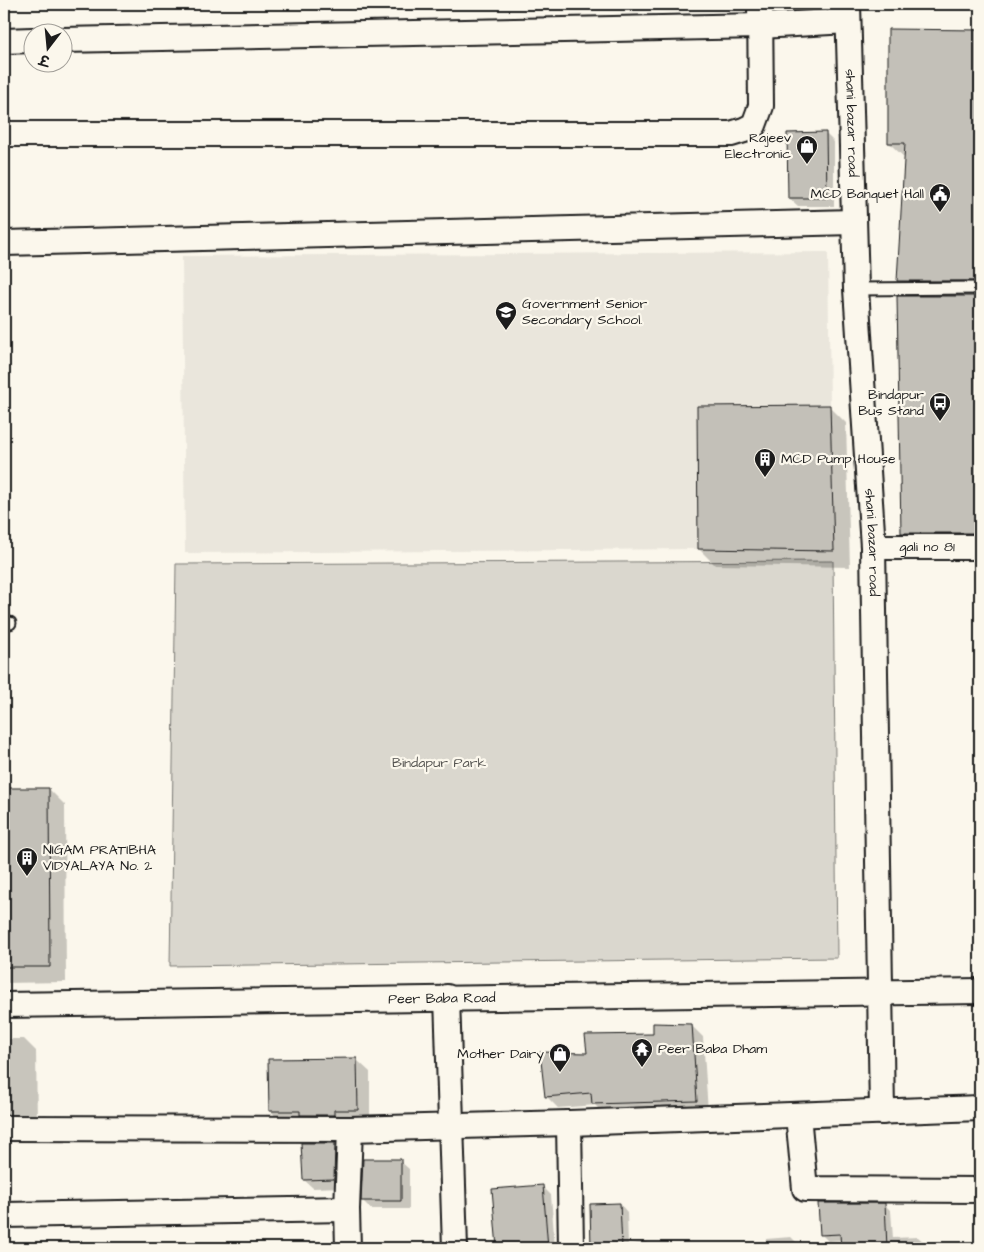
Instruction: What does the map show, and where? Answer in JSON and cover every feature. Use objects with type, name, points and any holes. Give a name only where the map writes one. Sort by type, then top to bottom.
[{"type":"street","points":[[72,40],[848,12]]},
{"type":"street","name":"shani bazar road","points":[[848,12],[856,289],[873,547],[882,1112]]},
{"type":"street","points":[[4,134],[732,134],[754,125],[761,106],[760,15]]},
{"type":"street","points":[[4,41],[22,40]]},
{"type":"street","points":[[4,243],[854,222]]},
{"type":"street","name":"gali no 81","points":[[873,547],[980,547]]},
{"type":"street","name":"Peer Baba Road","points":[[4,1005],[446,997],[980,991]]},
{"type":"street","points":[[446,997],[455,1248]]},
{"type":"street","points":[[4,1128],[350,1129],[980,1108]]},
{"type":"street","points":[[798,1115],[805,1189],[980,1190]]},
{"type":"street","points":[[569,1123],[571,1248]]},
{"type":"street","points":[[348,1248],[347,1209],[350,1129]]},
{"type":"street","points":[[4,1215],[347,1209]]},
{"type":"lane","points":[[856,289],[980,288]]},
{"type":"shaded area","name":"Government Senior Secondary School.","points":[[828,252],[830,405],[697,406],[698,549],[185,553],[182,256]]},
{"type":"green space","name":"Bindapur Park","points":[[833,561],[837,958],[170,966],[176,564]]},
{"type":"building","points":[[888,29],[980,30],[980,281],[897,281],[905,143],[888,143]]},
{"type":"building","name":"Rajeev Electronic","points":[[826,132],[827,198],[788,198],[787,133]]},
{"type":"building","name":"Bindapur Bus Stand","points":[[897,296],[980,296],[980,533],[901,533]]},
{"type":"building","name":"MCD Pump House","points":[[830,405],[834,551],[698,549],[697,406]]},
{"type":"building","name":"NIGAM PRATIBHA VIDYALAYA No. 2","points":[[4,788],[49,788],[50,967],[4,967]]},
{"type":"building","name":"Peer Baba Dham","points":[[653,1023],[692,1024],[697,1101],[592,1104],[591,1093],[545,1097],[540,1052],[587,1053],[585,1035],[653,1034]]},
{"type":"building","points":[[357,1058],[358,1110],[334,1110],[334,1115],[300,1115],[300,1111],[269,1111],[268,1059]]},
{"type":"building","points":[[301,1143],[335,1143],[334,1179],[303,1180]]},
{"type":"building","points":[[363,1159],[401,1159],[401,1201],[361,1201]]},
{"type":"building","points":[[543,1185],[548,1248],[497,1248],[492,1189]]},
{"type":"building","points":[[620,1203],[622,1248],[591,1248],[590,1204]]},
{"type":"building","points":[[818,1203],[885,1203],[887,1248],[841,1248],[840,1234],[820,1235]]},
{"type":"place","name":"Rajeev Electronic","points":[[807,165]]},
{"type":"place","name":"MCD Banquet Hall","points":[[940,213]]},
{"type":"place","name":"Government Senior Secondary School.","points":[[506,331]]},
{"type":"place","name":"Bindapur Bus Stand","points":[[940,422]]},
{"type":"place","name":"MCD Pump House","points":[[765,478]]},
{"type":"place","name":"NIGAM PRATIBHA VIDYALAYA No. 2","points":[[27,877]]},
{"type":"place","name":"Peer Baba Dham","points":[[642,1068]]},
{"type":"place","name":"Mother Dairy","points":[[560,1073]]}]
